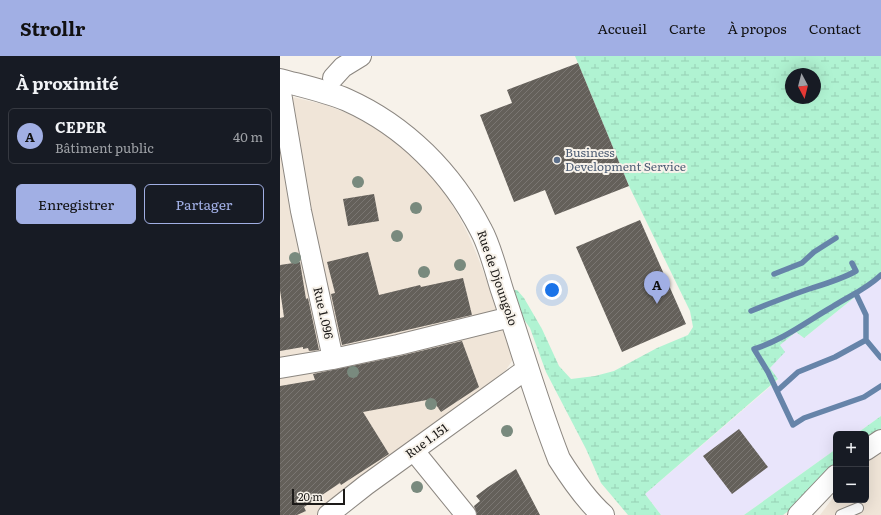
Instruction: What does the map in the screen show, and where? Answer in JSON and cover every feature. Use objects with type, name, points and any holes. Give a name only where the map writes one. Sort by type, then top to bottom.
[{"type":"street","points":[[334,78],[343,67],[361,56]]},
{"type":"street","name":"Rue de Djoungolo","points":[[280,80],[346,100],[383,119],[416,143],[462,195],[482,231],[559,459],[568,474],[596,509],[603,515]]},
{"type":"street","name":"Rue 1.096","points":[[280,87],[301,211],[334,359]]},
{"type":"street","points":[[280,368],[334,359],[398,345],[511,317]]},
{"type":"street","name":"Rue 1.151","points":[[328,515],[366,485],[528,368]]},
{"type":"street","points":[[869,448],[881,440]]},
{"type":"street","points":[[414,451],[466,515]]},
{"type":"street","points":[[798,515],[833,478]]},
{"type":"lane","points":[[841,515],[858,508]]},
{"type":"shaded area","points":[[280,94],[326,105],[349,114],[377,128],[412,153],[441,187],[468,234],[515,356],[506,370],[440,423],[316,515],[280,515]]},
{"type":"shaded area","points":[[881,276],[881,416],[860,431],[833,431],[833,451],[744,515],[661,515],[645,494],[778,380],[770,368],[784,352],[780,345],[796,332],[804,338]]},
{"type":"shaded area","points":[[881,445],[881,515],[820,515],[833,498],[833,503],[869,503],[869,452]]},
{"type":"green space","points":[[575,56],[881,56],[881,276],[804,338],[796,332],[780,345],[785,352],[770,368],[778,379],[645,494],[661,515],[628,515],[601,483],[586,449],[546,372],[530,328],[508,297],[512,290],[517,290],[524,298],[542,329],[559,366],[571,379],[595,376],[614,371],[657,348],[688,335],[693,327],[690,311],[629,186]]},
{"type":"green space","points":[[881,416],[881,431],[869,438],[869,431],[860,431]]},
{"type":"green space","points":[[833,451],[833,470],[797,505],[783,515],[744,515]]},
{"type":"building","points":[[578,63],[629,186],[555,215],[545,190],[514,202],[480,115],[512,103],[507,90]]},
{"type":"building","points":[[374,194],[379,221],[348,226],[343,199]]},
{"type":"building","points":[[640,220],[686,324],[622,352],[576,247]]},
{"type":"building","points":[[368,252],[379,295],[420,285],[421,287],[463,278],[472,315],[342,345],[331,294],[335,293],[327,262]]},
{"type":"building","points":[[300,262],[306,299],[308,298],[319,350],[309,351],[308,348],[303,349],[303,347],[280,351],[280,318],[284,317],[280,290],[280,265]]},
{"type":"building","points":[[462,341],[479,387],[441,412],[432,399],[363,412],[389,454],[341,485],[340,483],[304,507],[306,511],[297,515],[280,515],[280,386],[315,380],[313,374],[400,356]]},
{"type":"building","points":[[739,429],[768,467],[732,494],[703,456]]},
{"type":"building","points":[[516,469],[540,515],[477,515],[474,506],[480,501],[476,496]]},
{"type":"waterway","points":[[774,274],[802,263],[814,252],[836,238]]},
{"type":"waterway","points":[[751,311],[851,274],[856,271],[852,263]]},
{"type":"waterway","points":[[881,275],[864,288],[794,330],[775,341],[754,349],[768,372],[793,425],[804,418],[864,397],[881,386]]},
{"type":"waterway","points":[[856,294],[866,315],[866,340],[881,358]]},
{"type":"waterway","points":[[777,391],[798,372],[835,357],[866,340]]},
{"type":"place","name":"Business Development Service","points":[[557,160]]},
{"type":"place","name":"CEPER","points":[[657,304]]}]
